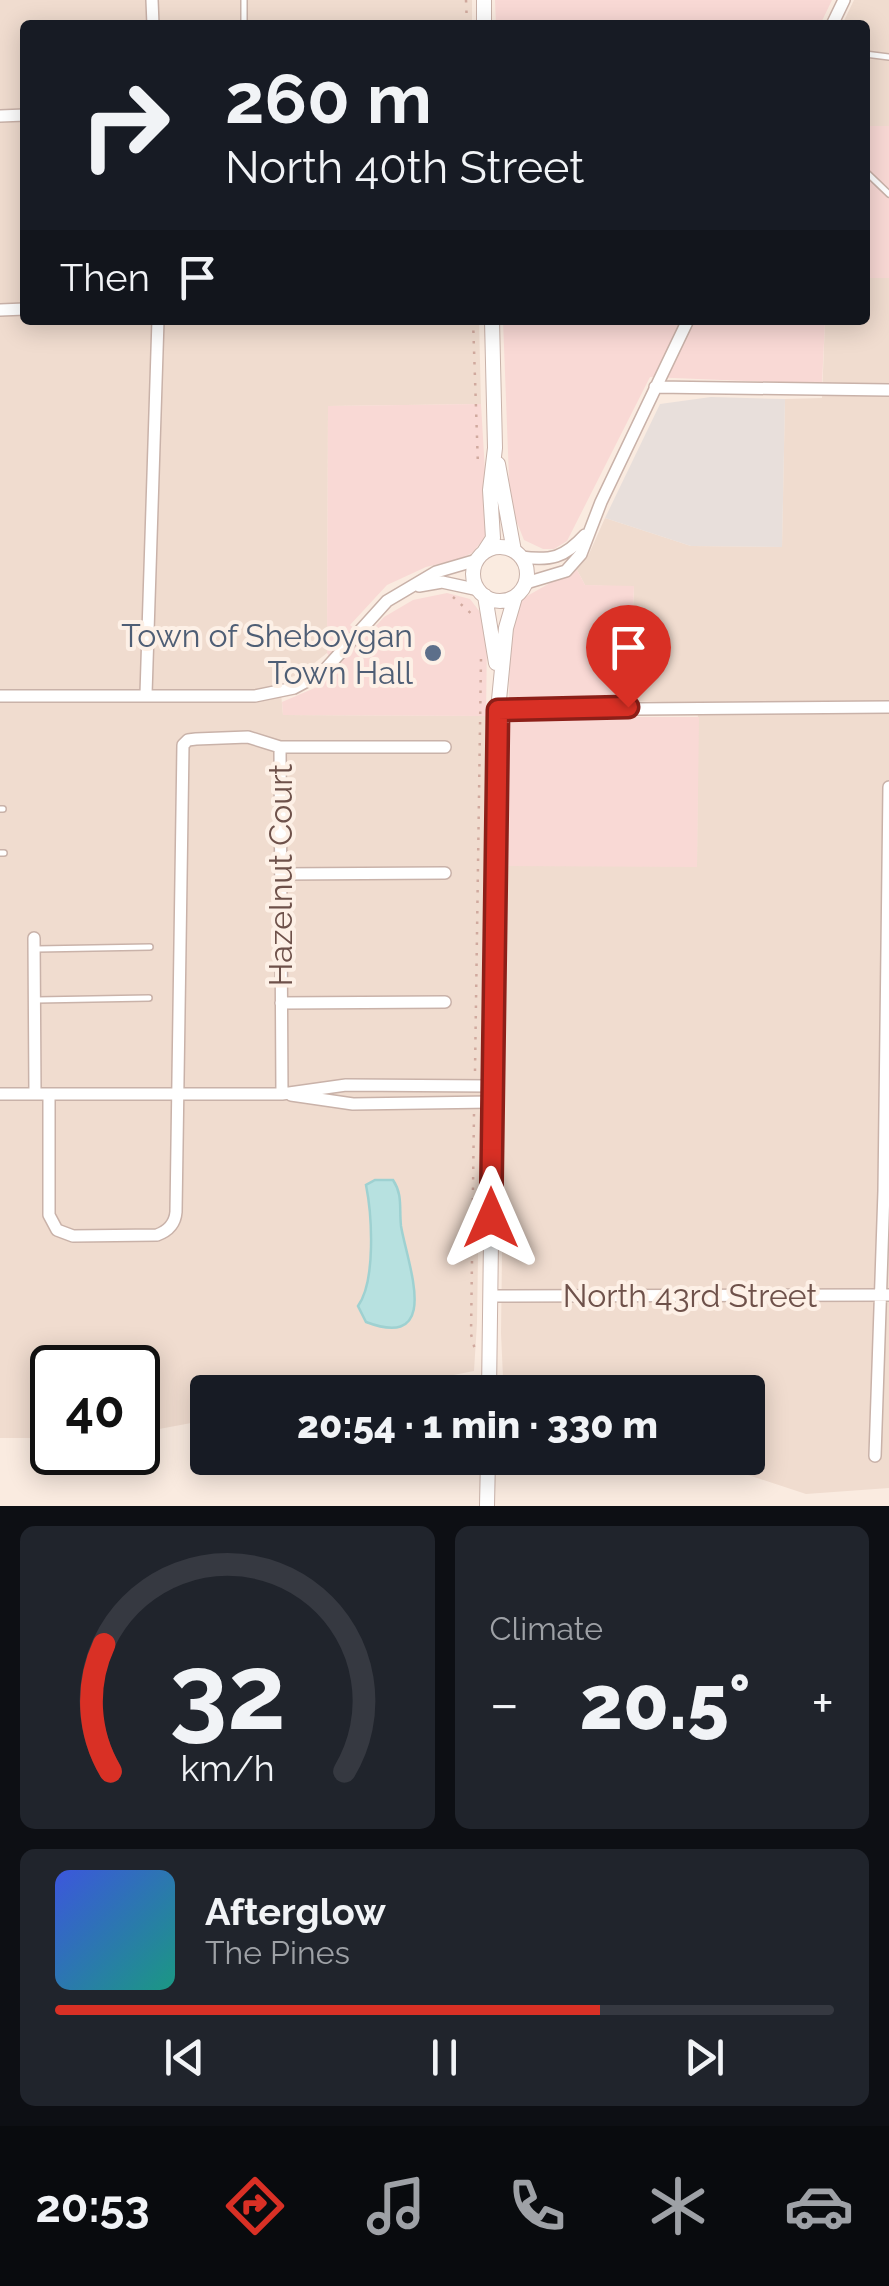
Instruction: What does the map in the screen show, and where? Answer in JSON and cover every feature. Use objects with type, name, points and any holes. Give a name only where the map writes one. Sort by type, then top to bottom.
[{"type":"street","points":[[146,694],[158,325]]},
{"type":"street","points":[[492,325],[493,538],[474,576],[482,593],[499,678]]},
{"type":"street","points":[[489,1375],[498,710],[506,628],[515,596],[526,583],[570,568],[581,554],[686,325]]},
{"type":"street","points":[[656,387],[889,390]]},
{"type":"street","points":[[495,448],[518,554],[526,565],[526,583]]},
{"type":"street","points":[[0,696],[256,696],[294,688],[322,674],[387,601],[436,572],[499,547],[541,560],[558,558],[572,550],[588,532]]},
{"type":"street","points":[[410,588],[455,584],[500,601],[515,596]]},
{"type":"street","points":[[498,710],[889,707],[889,715]]},
{"type":"street","name":"Hazelnut Court","points":[[49,1094],[49,1215],[57,1230],[73,1236],[158,1235],[172,1226],[176,1212],[181,751],[188,740],[196,738],[248,737],[280,747],[282,1094]]},
{"type":"street","points":[[280,747],[445,747]]},
{"type":"street","points":[[876,1456],[885,1295],[889,787]]},
{"type":"street","points":[[280,874],[445,873]]},
{"type":"street","points":[[34,944],[34,1094]]},
{"type":"street","points":[[281,1003],[445,1002]]},
{"type":"street","points":[[0,1094],[282,1094],[346,1085],[492,1086]]},
{"type":"street","points":[[282,1094],[353,1104],[492,1102]]},
{"type":"street","name":"North 43rd Street","points":[[491,1296],[885,1295]]},
{"type":"street","points":[[487,1506],[488,1475]]},
{"type":"lane","points":[[870,176],[889,194]]},
{"type":"lane","points":[[34,944],[150,947]]},
{"type":"lane","points":[[34,1000],[149,998]]},
{"type":"path","points":[[473,325],[479,480]]},
{"type":"path","points":[[455,584],[453,600],[464,604],[479,626]]},
{"type":"path","points":[[474,1086],[480,652]]},
{"type":"path","points":[[474,1102],[471,1334],[473,1349],[490,1357]]},
{"type":"shaded area","points":[[0,0],[472,0],[472,20],[20,20],[20,325],[479,325],[481,404],[328,406],[327,653],[303,672],[280,682],[283,715],[486,716],[474,1371],[453,1375],[190,1375],[190,1423],[160,1429],[160,1345],[30,1345],[30,1438],[0,1438]]},
{"type":"shaded area","points":[[495,0],[832,0],[822,20],[496,20]]},
{"type":"shaded area","points":[[854,0],[889,0],[889,126],[870,126],[870,20],[844,20]]},
{"type":"shaded area","points":[[870,126],[889,126],[889,278],[870,278]]},
{"type":"shaded area","points":[[870,278],[889,278],[889,1488],[806,1494],[748,1475],[765,1475],[765,1375],[503,1375],[501,1333],[507,866],[697,866],[698,703],[629,701],[634,587],[585,585],[576,568],[589,554],[605,518],[691,546],[782,547],[785,399],[822,398],[825,325],[870,325]]},
{"type":"shaded area","points":[[503,325],[825,325],[822,384],[650,377],[567,541],[554,549],[543,549],[524,540],[510,505]]},
{"type":"shaded area","points":[[711,397],[785,399],[782,547],[691,546],[605,518],[660,404]]},
{"type":"shaded area","points":[[481,404],[488,522],[484,539],[472,553],[426,567],[387,585],[350,625],[365,638],[384,617],[413,600],[447,593],[470,599],[483,616],[487,637],[486,716],[283,715],[282,702],[317,687],[338,671],[327,653],[328,406]]},
{"type":"shaded area","points":[[576,568],[585,585],[634,586],[628,717],[699,717],[697,867],[507,866],[510,626],[522,599]]},
{"type":"water","points":[[375,1180],[393,1180],[398,1191],[415,1299],[405,1324],[390,1328],[366,1322],[358,1306],[370,1265],[366,1185]]},
{"type":"place","name":"Town of Sheboygan Town Hall","points":[[433,653]]},
{"type":"route","points":[[491,1218],[498,710],[628,707]]}]
